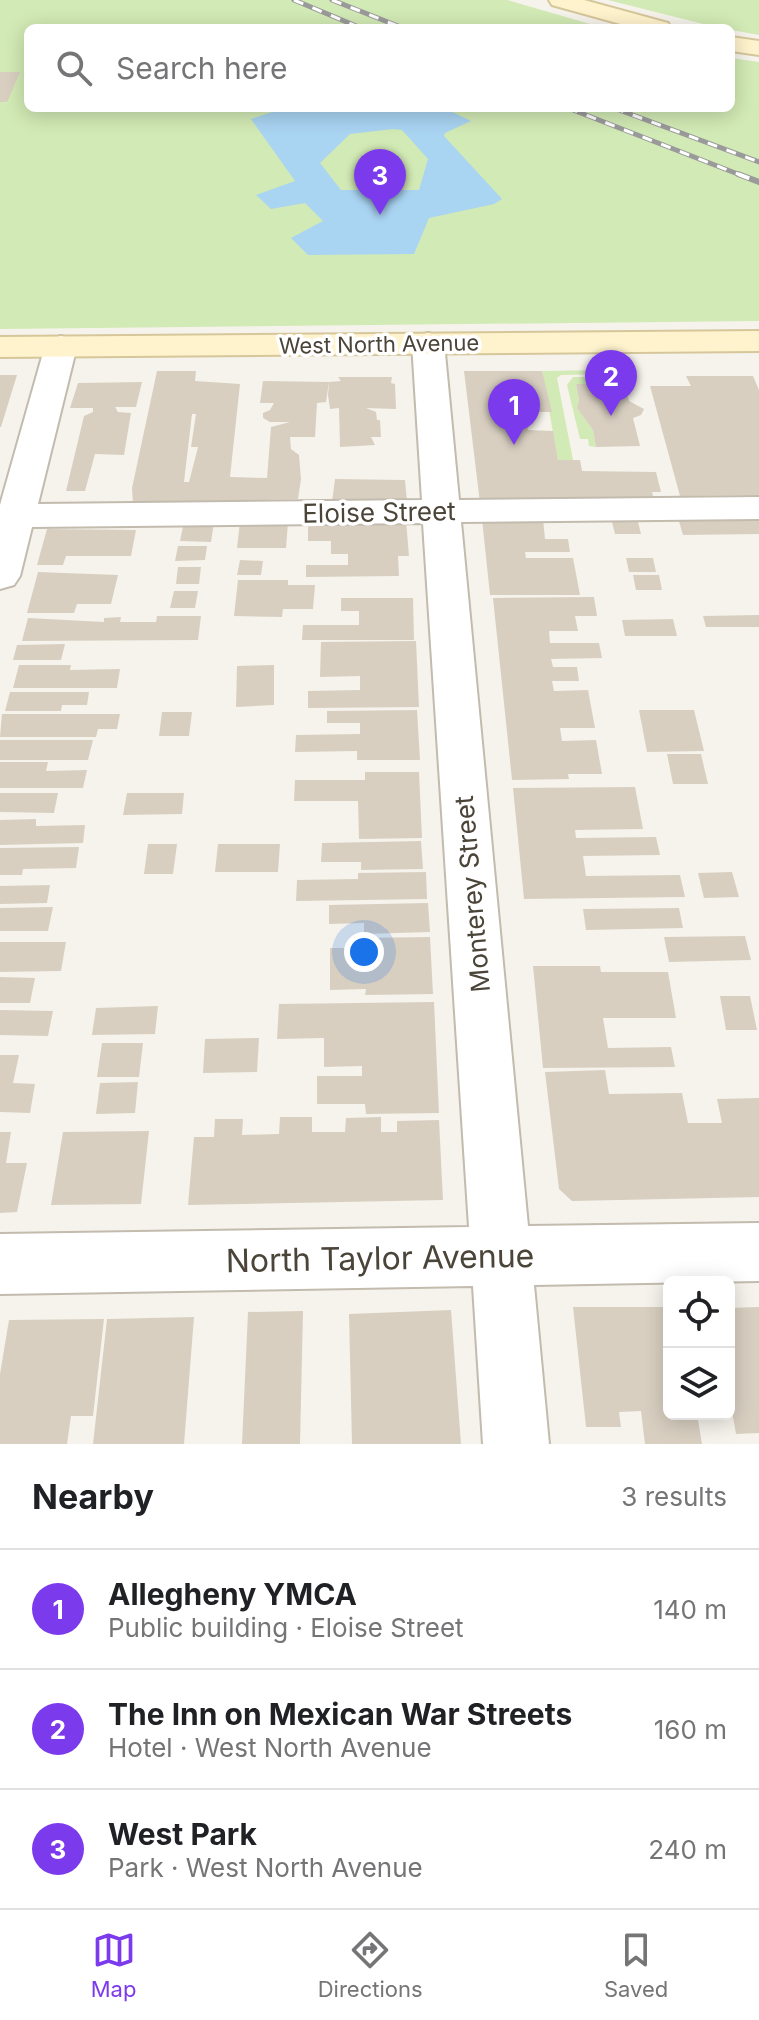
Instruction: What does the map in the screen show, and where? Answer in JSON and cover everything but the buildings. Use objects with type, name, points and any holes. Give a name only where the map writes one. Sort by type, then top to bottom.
[{"type":"main road","points":[[560,0],[646,24]]},
{"type":"main road","points":[[735,45],[759,48]]},
{"type":"main road","name":"West North Avenue","points":[[0,347],[759,341]]},
{"type":"street","name":"Monterey Street","points":[[428,343],[516,1444]]},
{"type":"street","points":[[0,576],[8,516],[61,346]]},
{"type":"street","name":"Eloise Street","points":[[8,516],[759,508]]},
{"type":"street","name":"North Taylor Avenue","points":[[0,1264],[759,1252]]},
{"type":"green space","points":[[0,0],[507,0],[590,24],[24,24],[24,112],[735,112],[735,59],[759,62],[759,321],[0,329]]},
{"type":"green space","points":[[608,0],[759,0],[759,35],[735,31],[735,24],[703,24]]},
{"type":"green space","points":[[607,370],[608,374],[561,375],[557,378],[573,460],[558,460],[542,371]]},
{"type":"green space","points":[[573,377],[609,377],[611,384],[576,384],[577,408],[593,430],[596,447],[589,446],[588,439],[580,439],[567,385]]},
{"type":"water","points":[[272,112],[452,112],[471,121],[444,136],[502,199],[494,204],[429,218],[414,254],[308,255],[291,238],[323,221],[305,203],[271,209],[256,195],[295,181],[251,119]],"holes":[[[393,129],[402,130],[428,159],[419,190],[341,190],[320,163],[350,134]]]},
{"type":"railway","points":[[294,0],[351,24]]},
{"type":"railway","points":[[332,0],[393,24]]},
{"type":"railway","points":[[578,112],[743,176]]},
{"type":"railway","points":[[625,112],[759,162]]},
{"type":"railway","points":[[738,174],[759,182]]},
{"type":"place","name":"West Park","points":[[380,215]]},
{"type":"place","name":"The Inn on Mexican War Streets","points":[[611,416]]},
{"type":"place","name":"Allegheny YMCA","points":[[514,445]]}]
